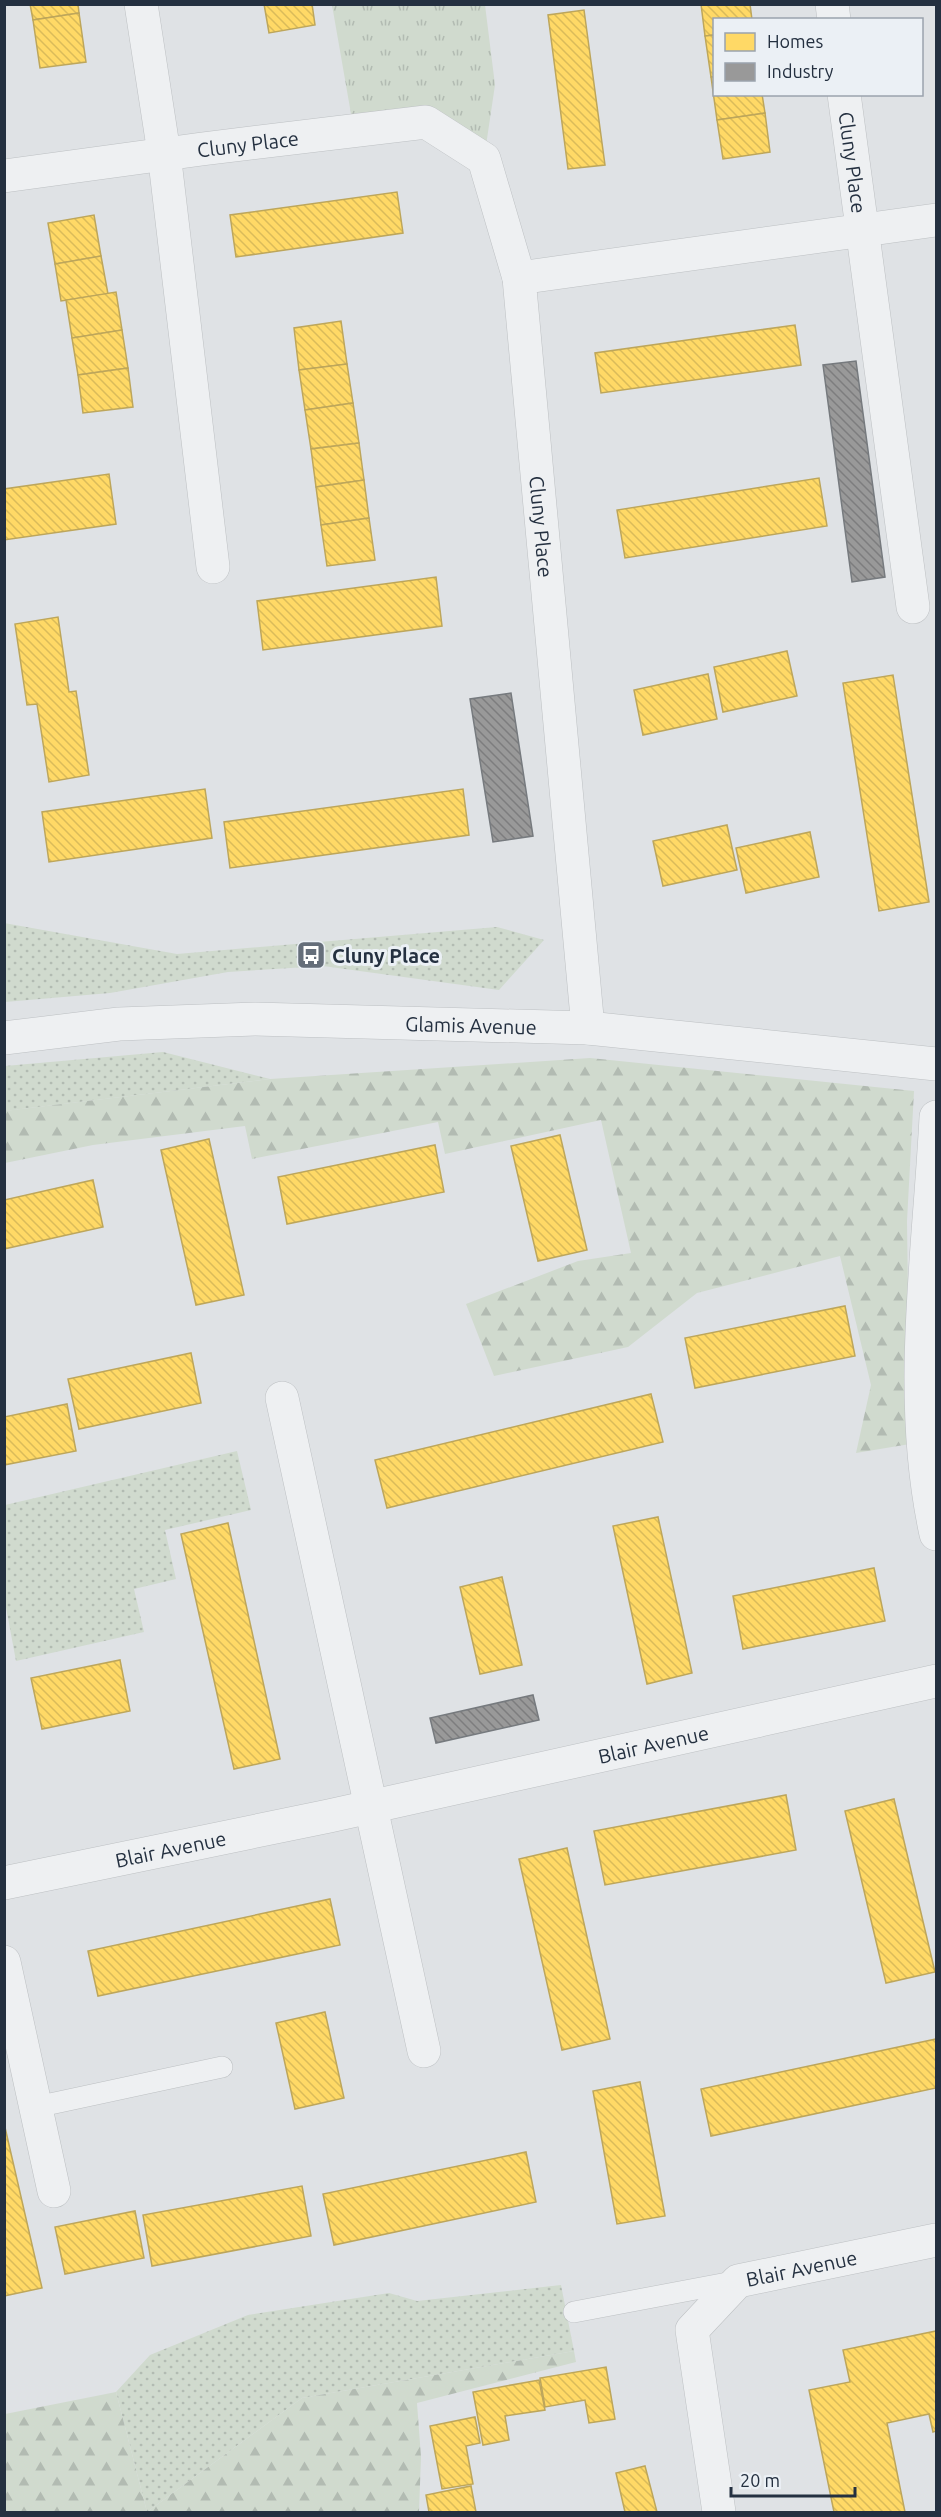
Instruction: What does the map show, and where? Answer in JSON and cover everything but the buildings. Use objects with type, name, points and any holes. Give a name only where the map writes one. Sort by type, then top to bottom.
[{"type":"street","points":[[141,4],[164,153],[213,567]]},
{"type":"street","name":"Cluny Place","points":[[844,96],[913,607]]},
{"type":"street","name":"Cluny Place","points":[[4,176],[164,153],[426,122],[484,159],[519,278],[588,1028]]},
{"type":"street","name":"Cluny Place","points":[[519,278],[936,220]]},
{"type":"street","name":"Glamis Avenue","points":[[4,1038],[119,1024],[255,1019],[588,1028],[936,1064]]},
{"type":"street","points":[[936,1117],[920,1361],[923,1436],[936,1534]]},
{"type":"street","points":[[282,1398],[424,2051]]},
{"type":"street","name":"Blair Avenue","points":[[4,1883],[370,1807],[936,1681]]},
{"type":"street","points":[[4,1962],[54,2191]]},
{"type":"street","name":"Blair Avenue","points":[[719,2512],[692,2331],[738,2281],[936,2240]]},
{"type":"lane","points":[[36,2107],[222,2067]]},
{"type":"lane","points":[[574,2312],[738,2281]]},
{"type":"green space","points":[[332,5],[485,5],[495,85],[484,159],[426,122],[354,131]]},
{"type":"green space","points":[[4,923],[177,954],[497,927],[544,940],[499,990],[323,966],[228,972],[110,993],[5,1002]]},
{"type":"green space","points":[[163,1052],[270,1079],[5,1111],[5,1066]]},
{"type":"green space","points":[[590,1058],[914,1091],[907,1221],[910,1444],[856,1453],[871,1385],[840,1256],[697,1293],[628,1347],[494,1376],[466,1304],[578,1261],[631,1253],[601,1120],[445,1154],[438,1122],[252,1159],[245,1126],[93,1145],[5,1163],[4,1111],[270,1079]]},
{"type":"green space","points":[[237,1451],[251,1510],[165,1530],[176,1579],[134,1589],[144,1632],[16,1661],[5,1602],[5,1505]]},
{"type":"green space","points":[[561,2285],[574,2351],[302,2398],[147,2512],[116,2392],[150,2355],[248,2315],[389,2293],[417,2301]]},
{"type":"green space","points":[[574,2351],[576,2362],[417,2403],[421,2457],[419,2512],[147,2512],[302,2398]]},
{"type":"green space","points":[[116,2392],[147,2512],[5,2512],[5,2414]]},
{"type":"place","name":"Cluny Place","points":[[311,955]]}]
